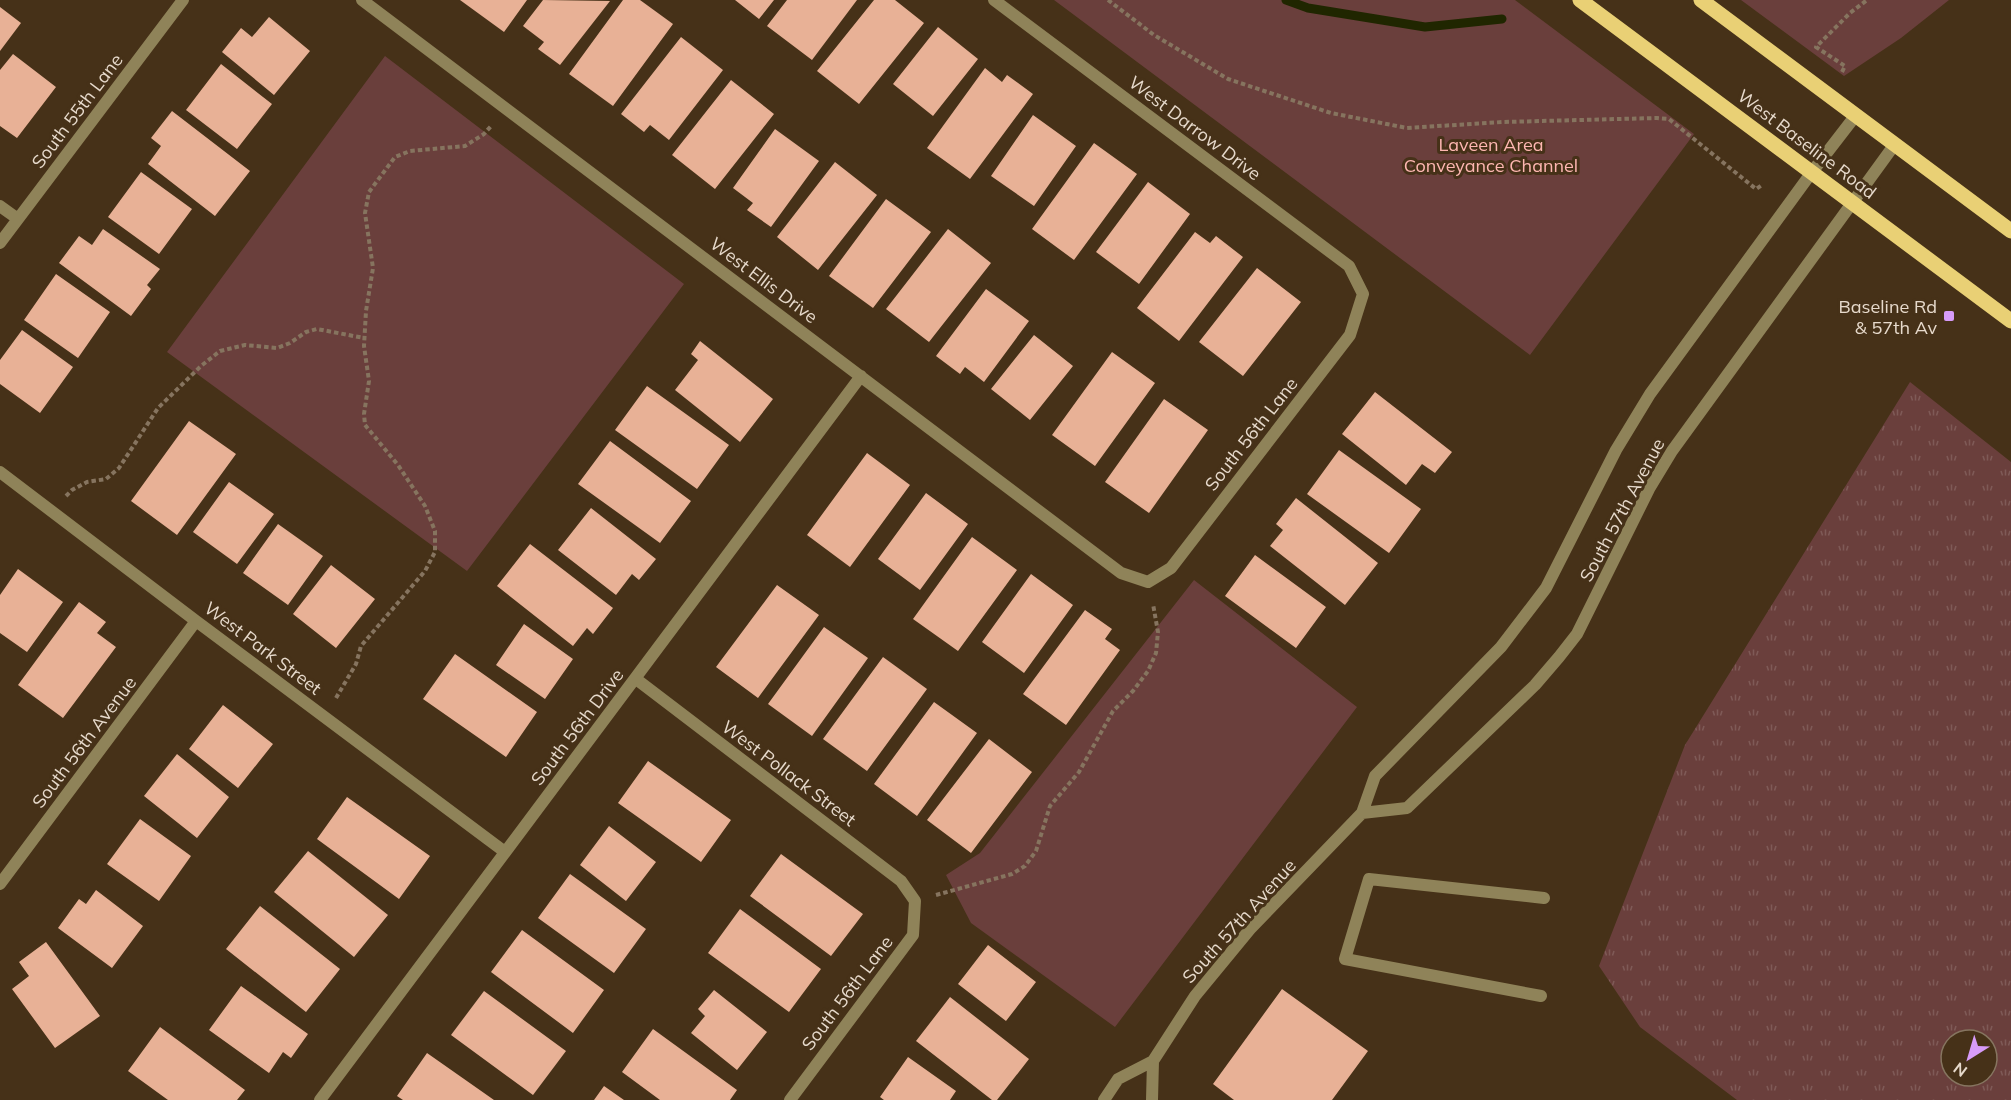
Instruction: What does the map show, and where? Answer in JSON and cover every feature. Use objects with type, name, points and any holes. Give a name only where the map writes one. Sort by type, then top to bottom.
[{"type":"main road","name":"West Baseline Road","points":[[1580,0],[2011,321]]},
{"type":"main road","points":[[1701,0],[2011,231]]},
{"type":"street","name":"South 55th Lane","points":[[0,243],[183,0]]},
{"type":"street","name":"West Ellis Drive","points":[[362,0],[1121,573],[1148,582]]},
{"type":"street","name":"West Darrow Drive","points":[[994,0],[1349,266],[1363,294]]},
{"type":"street","name":"South 57th Avenue","points":[[1104,1100],[1118,1079],[1153,1061],[1195,996],[1251,928],[1362,813],[1375,776],[1501,646],[1546,588],[1616,450],[1650,394],[1856,115]]},
{"type":"street","name":"South 57th Avenue","points":[[1362,813],[1407,808],[1535,685],[1559,657],[1577,634],[1649,489],[1672,451],[1895,144]]},
{"type":"street","points":[[0,206],[18,219]]},
{"type":"street","name":"South 56th Lane","points":[[1148,582],[1171,568],[1350,335],[1363,294]]},
{"type":"street","name":"South 56th Drive","points":[[320,1100],[861,376]]},
{"type":"street","name":"West Park Street","points":[[0,472],[505,852]]},
{"type":"street","name":"South 56th Avenue","points":[[0,884],[196,621]]},
{"type":"street","name":"West Pollack Street","points":[[636,679],[901,881],[915,901]]},
{"type":"street","points":[[1541,996],[1345,959],[1369,879],[1544,898]]},
{"type":"street","name":"South 56th Lane","points":[[790,1100],[913,934],[915,901]]},
{"type":"street","points":[[1152,1100],[1153,1061]]},
{"type":"path","points":[[1108,0],[1154,35],[1228,79],[1331,113],[1407,128],[1503,122],[1669,119],[1756,189],[1762,185]]},
{"type":"path","points":[[1842,72],[1845,66],[1816,47],[1850,13],[1867,0]]},
{"type":"path","points":[[323,716],[356,664],[360,646],[425,571],[435,552],[435,531],[425,506],[398,465],[365,425],[364,414],[369,381],[364,338],[373,267],[365,213],[369,192],[395,157],[410,151],[465,146],[484,134],[506,109]]},
{"type":"path","points":[[51,510],[72,490],[87,482],[106,479],[118,468],[158,408],[201,366],[220,351],[245,345],[277,348],[290,343],[306,332],[317,329],[364,338]]},
{"type":"path","points":[[915,901],[1012,874],[1025,866],[1036,851],[1050,806],[1079,771],[1113,711],[1133,691],[1148,671],[1156,653],[1158,632],[1148,582]]},
{"type":"green space","name":"Laveen Area Conveyance Channel","points":[[1054,0],[1515,0],[1694,134],[1530,355]]},
{"type":"green space","points":[[1741,0],[1949,0],[1901,38],[1844,76]]},
{"type":"green space","points":[[385,56],[684,284],[467,571],[167,352]]},
{"type":"green space","points":[[1910,382],[2011,462],[2011,1100],[1737,1100],[1640,1027],[1599,966],[1685,745]]},
{"type":"green space","points":[[1194,580],[1357,707],[1115,1027],[971,923],[946,875],[980,853]]},
{"type":"building","points":[[460,0],[527,0],[504,32]]},
{"type":"building","points":[[543,0],[610,1],[560,65],[538,49],[544,42],[523,26]]},
{"type":"building","points":[[623,0],[640,0],[673,24],[613,106],[569,74]]},
{"type":"building","points":[[735,0],[774,0],[759,19]]},
{"type":"building","points":[[787,0],[857,0],[812,60],[767,26]]},
{"type":"building","points":[[874,0],[895,0],[924,23],[859,104],[817,71]]},
{"type":"building","points":[[0,7],[21,23],[0,51]]},
{"type":"building","points":[[269,17],[310,51],[274,95],[222,52],[241,28],[252,37]]},
{"type":"building","points":[[938,27],[978,59],[933,116],[893,84]]},
{"type":"building","points":[[681,37],[723,70],[669,140],[650,125],[644,132],[621,114]]},
{"type":"building","points":[[13,54],[56,87],[17,138],[0,126],[0,70]]},
{"type":"building","points":[[221,64],[272,104],[237,149],[186,110]]},
{"type":"building","points":[[985,68],[1002,82],[1007,75],[1033,94],[970,179],[927,148]]},
{"type":"building","points":[[731,80],[774,114],[715,189],[672,155]]},
{"type":"building","points":[[172,111],[250,171],[215,216],[148,164],[161,146],[151,138]]},
{"type":"building","points":[[1033,115],[1076,146],[1034,206],[991,176]]},
{"type":"building","points":[[775,129],[819,161],[771,227],[747,210],[753,203],[733,188]]},
{"type":"building","points":[[1094,143],[1137,174],[1074,260],[1032,229]]},
{"type":"building","points":[[835,162],[877,195],[818,270],[777,237]]},
{"type":"building","points":[[141,172],[192,209],[159,254],[108,217]]},
{"type":"building","points":[[1148,182],[1190,214],[1139,284],[1096,252]]},
{"type":"building","points":[[886,199],[931,232],[873,308],[829,276]]},
{"type":"building","points":[[103,229],[160,269],[147,285],[151,289],[131,316],[59,263],[79,236],[92,245]]},
{"type":"building","points":[[948,229],[991,263],[929,342],[886,309]]},
{"type":"building","points":[[1195,232],[1210,243],[1216,236],[1243,257],[1179,341],[1137,308]]},
{"type":"building","points":[[1257,268],[1301,302],[1243,376],[1199,342]]},
{"type":"building","points":[[56,274],[110,312],[78,358],[24,320]]},
{"type":"building","points":[[986,289],[1029,321],[984,382],[965,367],[960,374],[936,356]]},
{"type":"building","points":[[22,330],[73,367],[40,413],[0,384],[0,360]]},
{"type":"building","points":[[1034,335],[1073,366],[1030,420],[991,389]]},
{"type":"building","points":[[700,341],[773,399],[740,442],[675,390],[698,360],[691,354]]},
{"type":"building","points":[[1112,352],[1155,383],[1095,466],[1052,435]]},
{"type":"building","points":[[647,386],[729,445],[697,489],[615,430]]},
{"type":"building","points":[[1375,392],[1452,452],[1435,473],[1422,464],[1406,485],[1342,434]]},
{"type":"building","points":[[1164,399],[1208,430],[1149,513],[1105,482]]},
{"type":"building","points":[[189,421],[236,454],[177,535],[131,501]]},
{"type":"building","points":[[610,441],[691,501],[660,543],[578,484]]},
{"type":"building","points":[[1339,450],[1421,509],[1389,553],[1307,494]]},
{"type":"building","points":[[867,453],[910,485],[850,567],[807,535]]},
{"type":"building","points":[[229,482],[274,514],[237,564],[193,532]]},
{"type":"building","points":[[926,493],[968,524],[920,590],[878,559]]},
{"type":"building","points":[[1296,498],[1378,563],[1345,605],[1270,546],[1283,530],[1276,524]]},
{"type":"building","points":[[591,508],[656,559],[639,580],[632,574],[616,595],[558,550]]},
{"type":"building","points":[[278,524],[323,556],[288,605],[243,573]]},
{"type":"building","points":[[972,537],[1017,570],[958,651],[913,619]]},
{"type":"building","points":[[530,544],[613,608],[593,634],[587,628],[573,646],[497,586]]},
{"type":"building","points":[[1255,555],[1326,607],[1296,648],[1225,596]]},
{"type":"building","points":[[331,565],[375,599],[336,648],[293,614]]},
{"type":"building","points":[[18,569],[63,602],[27,652],[0,633],[0,595]]},
{"type":"building","points":[[1031,574],[1073,605],[1024,673],[982,642]]},
{"type":"building","points":[[777,585],[819,615],[758,698],[716,667]]},
{"type":"building","points":[[79,602],[106,622],[97,633],[116,647],[63,718],[18,685]]},
{"type":"building","points":[[1085,610],[1112,629],[1105,639],[1120,650],[1066,725],[1023,694]]},
{"type":"building","points":[[524,624],[573,659],[545,699],[496,665]]},
{"type":"building","points":[[824,627],[868,658],[812,736],[768,704]]},
{"type":"building","points":[[455,654],[537,712],[506,757],[423,699]]},
{"type":"building","points":[[883,657],[927,689],[867,771],[823,739]]},
{"type":"building","points":[[934,702],[977,733],[917,816],[874,784]]},
{"type":"building","points":[[223,705],[273,744],[238,788],[189,749]]},
{"type":"building","points":[[989,739],[1032,772],[971,853],[927,820]]},
{"type":"building","points":[[177,754],[229,797],[197,838],[144,796]]},
{"type":"building","points":[[648,761],[731,820],[701,862],[618,803]]},
{"type":"building","points":[[347,797],[430,856],[399,899],[317,839]]},
{"type":"building","points":[[140,819],[191,856],[159,901],[107,864]]},
{"type":"building","points":[[609,826],[656,862],[626,901],[580,865]]},
{"type":"building","points":[[308,851],[388,915],[354,957],[274,892]]},
{"type":"building","points":[[781,854],[863,914],[831,956],[750,896]]},
{"type":"building","points":[[570,874],[646,929],[614,973],[538,918]]},
{"type":"building","points":[[96,890],[143,926],[112,968],[58,928],[79,899],[86,904]]},
{"type":"building","points":[[260,906],[340,969],[306,1012],[226,949]]},
{"type":"building","points":[[740,909],[821,969],[789,1012],[708,953]]},
{"type":"building","points":[[522,930],[604,990],[573,1033],[491,972]]},
{"type":"building","points":[[46,942],[100,1016],[55,1048],[12,989],[29,976],[19,962]]},
{"type":"building","points":[[988,945],[1036,982],[1006,1021],[958,984]]},
{"type":"building","points":[[241,986],[308,1034],[291,1058],[283,1052],[269,1073],[209,1030]]},
{"type":"building","points":[[1282,989],[1368,1051],[1332,1100],[1234,1100],[1213,1084]]},
{"type":"building","points":[[714,990],[767,1032],[737,1070],[691,1033],[705,1016],[698,1009]]},
{"type":"building","points":[[484,991],[566,1051],[533,1095],[451,1035]]},
{"type":"building","points":[[950,997],[1029,1059],[997,1100],[992,1100],[916,1041]]},
{"type":"building","points":[[160,1027],[245,1090],[237,1100],[168,1100],[128,1071]]},
{"type":"building","points":[[653,1029],[737,1090],[730,1100],[660,1100],[622,1072]]},
{"type":"building","points":[[427,1053],[494,1100],[403,1100],[397,1096]]},
{"type":"building","points":[[908,1057],[956,1091],[950,1100],[884,1100],[880,1097]]},
{"type":"building","points":[[604,1086],[624,1100],[594,1100]]},
{"type":"waterway","points":[[1286,0],[1308,8],[1425,27],[1502,19]]},
{"type":"place","name":"Baseline Rd & 57th Av","points":[[1949,316]]}]
